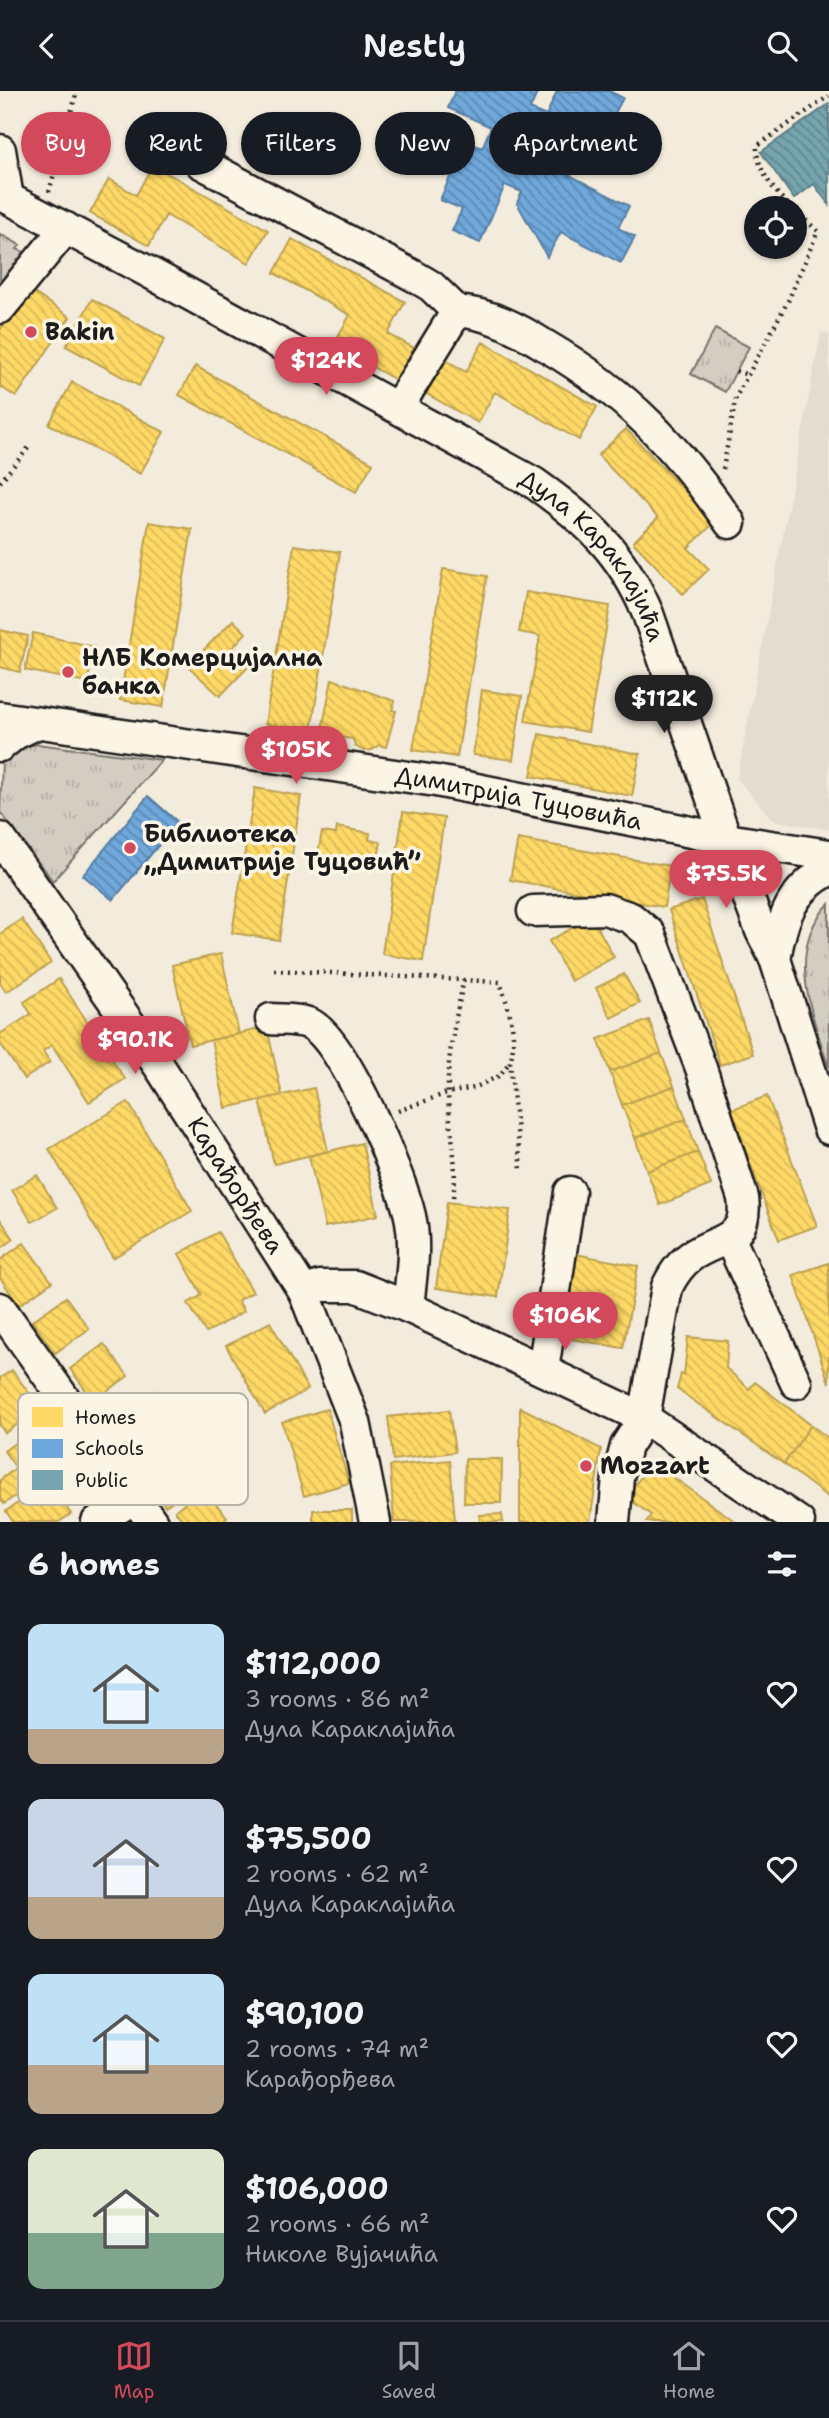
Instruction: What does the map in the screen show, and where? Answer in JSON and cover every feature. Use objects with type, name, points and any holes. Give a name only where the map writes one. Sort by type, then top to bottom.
[{"type":"street","points":[[0,150],[4,196]]},
{"type":"street","points":[[224,175],[423,281],[457,311],[491,316],[608,385],[666,438],[724,514]]},
{"type":"street","name":"Дула Караклајића","points":[[4,196],[534,483],[580,517],[612,548],[637,587],[648,614],[726,839],[761,931],[775,959],[829,1129]]},
{"type":"street","points":[[0,308],[66,228]]},
{"type":"street","points":[[398,407],[457,311]]},
{"type":"street","name":"Димитрија Туцовића","points":[[0,717],[436,781],[726,839],[829,855]]},
{"type":"street","points":[[0,746],[15,734],[38,723]]},
{"type":"street","name":"Карађорђева","points":[[0,838],[161,1069],[304,1292],[355,1422],[375,1522]]},
{"type":"street","points":[[775,959],[781,923],[795,895],[829,870]]},
{"type":"street","points":[[533,911],[605,909],[631,918],[650,934],[701,1067],[743,1198],[743,1220],[735,1234],[690,1257],[673,1275],[667,1287],[644,1417],[626,1446],[618,1477],[614,1522]]},
{"type":"street","points":[[271,1019],[310,1023],[324,1035],[339,1055],[373,1120],[400,1179],[411,1221],[414,1247],[408,1307]]},
{"type":"street","points":[[543,1370],[570,1192]]},
{"type":"street","points":[[729,1237],[796,1383]]},
{"type":"street","points":[[304,1292],[320,1286],[355,1286],[408,1307],[644,1417],[799,1522]]},
{"type":"street","points":[[0,1308],[60,1393]]},
{"type":"street","points":[[97,1522],[122,1505]]},
{"type":"street","points":[[140,1505],[152,1522]]},
{"type":"path","points":[[47,200],[77,91]]},
{"type":"path","points":[[781,196],[756,157],[757,146],[829,96]]},
{"type":"path","points":[[807,221],[818,231],[807,257]]},
{"type":"path","points":[[724,514],[736,397],[788,301],[806,259]]},
{"type":"path","points":[[736,371],[748,375]]},
{"type":"path","points":[[0,482],[30,446]]},
{"type":"path","points":[[274,969],[500,982],[515,1046],[510,1062],[499,1076],[474,1088],[447,1093],[373,1120]]},
{"type":"path","points":[[453,1197],[457,1172],[447,1093],[448,1066],[464,978]]},
{"type":"path","points":[[510,1062],[521,1170]]},
{"type":"shaded area","points":[[821,332],[829,334],[829,830],[773,820],[737,779]]},
{"type":"green space","points":[[0,234],[20,245],[17,249],[37,258],[0,306]]},
{"type":"green space","points":[[715,329],[749,347],[725,392],[691,374]]},
{"type":"green space","points":[[37,744],[162,760],[53,881],[0,812],[2,760],[16,749]]},
{"type":"green space","points":[[829,904],[829,1068],[810,1006],[805,962],[808,941],[815,922]]},
{"type":"building: Homes","points":[[147,175],[171,175],[268,230],[249,263],[166,215],[149,246],[90,213],[109,179],[136,195]]},
{"type":"building: Homes","points":[[292,239],[405,302],[388,334],[414,348],[396,380],[333,345],[350,315],[274,273]]},
{"type":"building: Homes","points":[[28,289],[70,317],[16,397],[0,386],[0,330]]},
{"type":"building: Homes","points":[[92,299],[165,339],[139,386],[66,346]]},
{"type":"building: Homes","points":[[483,342],[597,407],[579,440],[495,392],[478,423],[420,390],[439,356],[466,372]]},
{"type":"building: Homes","points":[[195,366],[373,463],[356,492],[179,395]]},
{"type":"building: Homes","points":[[72,382],[164,432],[140,474],[49,424]]},
{"type":"building: Homes","points":[[626,429],[715,522],[688,548],[709,569],[683,594],[633,542],[658,518],[598,455]]},
{"type":"building: Homes","points":[[149,522],[192,529],[163,707],[120,700]]},
{"type":"building: Homes","points":[[294,545],[340,552],[311,731],[265,724]]},
{"type":"building: Homes","points":[[443,569],[487,576],[457,757],[413,750]]},
{"type":"building: Homes","points":[[526,592],[610,606],[588,732],[525,721],[540,636],[519,632]]},
{"type":"building: Homes","points":[[233,620],[246,633],[233,647],[251,664],[220,696],[188,666]]},
{"type":"building: Homes","points":[[0,630],[28,636],[20,672],[0,667]]},
{"type":"building: Homes","points":[[33,633],[95,647],[87,683],[25,670]]},
{"type":"building: Homes","points":[[332,679],[395,701],[392,710],[396,711],[386,747],[379,745],[364,751],[355,746],[353,739],[321,735]]},
{"type":"building: Homes","points":[[482,690],[522,696],[513,760],[473,755]]},
{"type":"building: Homes","points":[[539,734],[640,754],[632,796],[531,776]]},
{"type":"building: Homes","points":[[255,788],[301,796],[279,940],[232,933]]},
{"type":"building: Homes","points":[[403,812],[444,818],[423,961],[382,954]]},
{"type":"building: Homes","points":[[337,827],[370,833],[369,840],[381,842],[376,869],[317,859],[322,832],[336,834]]},
{"type":"building: Homes","points":[[518,839],[671,866],[664,907],[510,880]]},
{"type":"building: Homes","points":[[702,899],[753,1054],[720,1065],[669,910]]},
{"type":"building: Homes","points":[[592,917],[614,957],[571,981],[549,941]]},
{"type":"building: Homes","points":[[22,919],[51,963],[6,992],[0,983],[0,934]]},
{"type":"building: Homes","points":[[221,954],[239,1034],[190,1045],[172,965]]},
{"type":"building: Homes","points":[[624,974],[640,1003],[611,1018],[596,988]]},
{"type":"building: Homes","points":[[59,979],[125,1079],[89,1102],[52,1045],[43,1051],[50,1062],[24,1079],[0,1043],[0,1034],[31,1014],[24,1002]]},
{"type":"building: Homes","points":[[649,1020],[661,1053],[610,1072],[598,1039]]},
{"type":"building: Homes","points":[[267,1027],[282,1095],[226,1108],[211,1040]]},
{"type":"building: Homes","points":[[661,1053],[674,1086],[622,1105],[610,1072]]},
{"type":"building: Homes","points":[[674,1086],[686,1119],[635,1138],[622,1105]]},
{"type":"building: Homes","points":[[314,1088],[328,1151],[274,1164],[260,1100]]},
{"type":"building: Homes","points":[[767,1096],[817,1226],[779,1240],[730,1110]]},
{"type":"building: Homes","points":[[128,1102],[192,1211],[113,1258],[49,1149]]},
{"type":"building: Homes","points":[[686,1119],[698,1152],[647,1171],[635,1138]]},
{"type":"building: Homes","points":[[362,1143],[378,1215],[325,1227],[309,1156]]},
{"type":"building: Homes","points":[[698,1152],[711,1185],[660,1205],[647,1171]]},
{"type":"building: Homes","points":[[37,1175],[57,1208],[32,1222],[12,1190]]},
{"type":"building: Homes","points":[[447,1202],[510,1210],[498,1297],[436,1288]]},
{"type":"building: Homes","points":[[0,1219],[14,1239],[0,1249]]},
{"type":"building: Homes","points":[[218,1232],[253,1292],[238,1300],[244,1311],[206,1333],[188,1303],[202,1295],[179,1254]]},
{"type":"building: Homes","points":[[24,1243],[52,1282],[19,1305],[0,1278],[0,1260]]},
{"type":"building: Homes","points":[[575,1254],[638,1266],[623,1348],[560,1337]]},
{"type":"building: Homes","points":[[829,1263],[829,1383],[793,1275]]},
{"type":"building: Homes","points":[[66,1297],[89,1329],[55,1353],[32,1321]]},
{"type":"building: Homes","points":[[270,1322],[308,1389],[265,1414],[226,1346]]},
{"type":"building: Homes","points":[[688,1337],[728,1341],[726,1368],[749,1389],[755,1382],[811,1425],[784,1464],[677,1389],[681,1374],[684,1375]]},
{"type":"building: Homes","points":[[104,1344],[128,1376],[105,1393],[88,1393],[70,1369]]},
{"type":"building: Homes","points":[[12,1370],[29,1393],[18,1393],[18,1424],[5,1433],[0,1426],[0,1378]]},
{"type":"building: Homes","points":[[520,1407],[601,1449],[590,1522],[520,1522]]},
{"type":"building: Homes","points":[[327,1409],[349,1483],[304,1496],[282,1422]]},
{"type":"building: Homes","points":[[449,1410],[455,1452],[393,1460],[388,1417]]},
{"type":"building: Homes","points":[[811,1425],[829,1439],[829,1498],[784,1464]]},
{"type":"building: Homes","points":[[18,1441],[18,1494],[4,1504],[0,1499],[0,1480],[16,1468],[4,1451]]},
{"type":"building: Homes","points":[[465,1459],[502,1459],[501,1503],[464,1503]]},
{"type":"building: Homes","points":[[450,1460],[455,1522],[394,1522],[390,1466]]},
{"type":"building: Homes","points":[[652,1462],[736,1522],[646,1522],[651,1515],[626,1497]]},
{"type":"building: Homes","points":[[18,1503],[65,1505],[71,1514],[59,1522],[13,1522],[6,1511]]},
{"type":"building: Homes","points":[[182,1505],[217,1505],[227,1517],[221,1522],[184,1522],[175,1511]]},
{"type":"building: Homes","points":[[313,1510],[352,1510],[352,1522],[313,1522]]},
{"type":"building: Homes","points":[[502,1514],[503,1522],[480,1522],[479,1515]]},
{"type":"building: Schools","points":[[455,91],[538,91],[530,109],[537,112],[489,112],[489,126],[475,120],[475,112],[457,112],[448,108]]},
{"type":"building: Schools","points":[[557,91],[609,91],[623,98],[616,112],[548,112]]},
{"type":"building: Schools","points":[[489,132],[489,175],[569,175],[629,206],[618,228],[635,237],[621,263],[561,232],[547,257],[517,203],[522,192],[505,185],[480,243],[452,231],[462,209],[440,200],[451,175],[475,175],[475,145],[482,148]]},
{"type":"building: Schools","name":"Библиотека „Димитрије Туцовић”","points":[[148,796],[178,822],[113,900],[83,875]]},
{"type":"building: Public","points":[[829,104],[829,205],[814,184],[798,196],[792,196],[761,152]]},
{"type":"place","name":"Bakin","points":[[31,332]]},
{"type":"place","name":"НЛБ Комерцијална банка","points":[[68,672]]},
{"type":"place","name":"Библиотека „Димитрије Туцовић”","points":[[130,848]]},
{"type":"place","name":"Mozzart","points":[[586,1466]]}]
